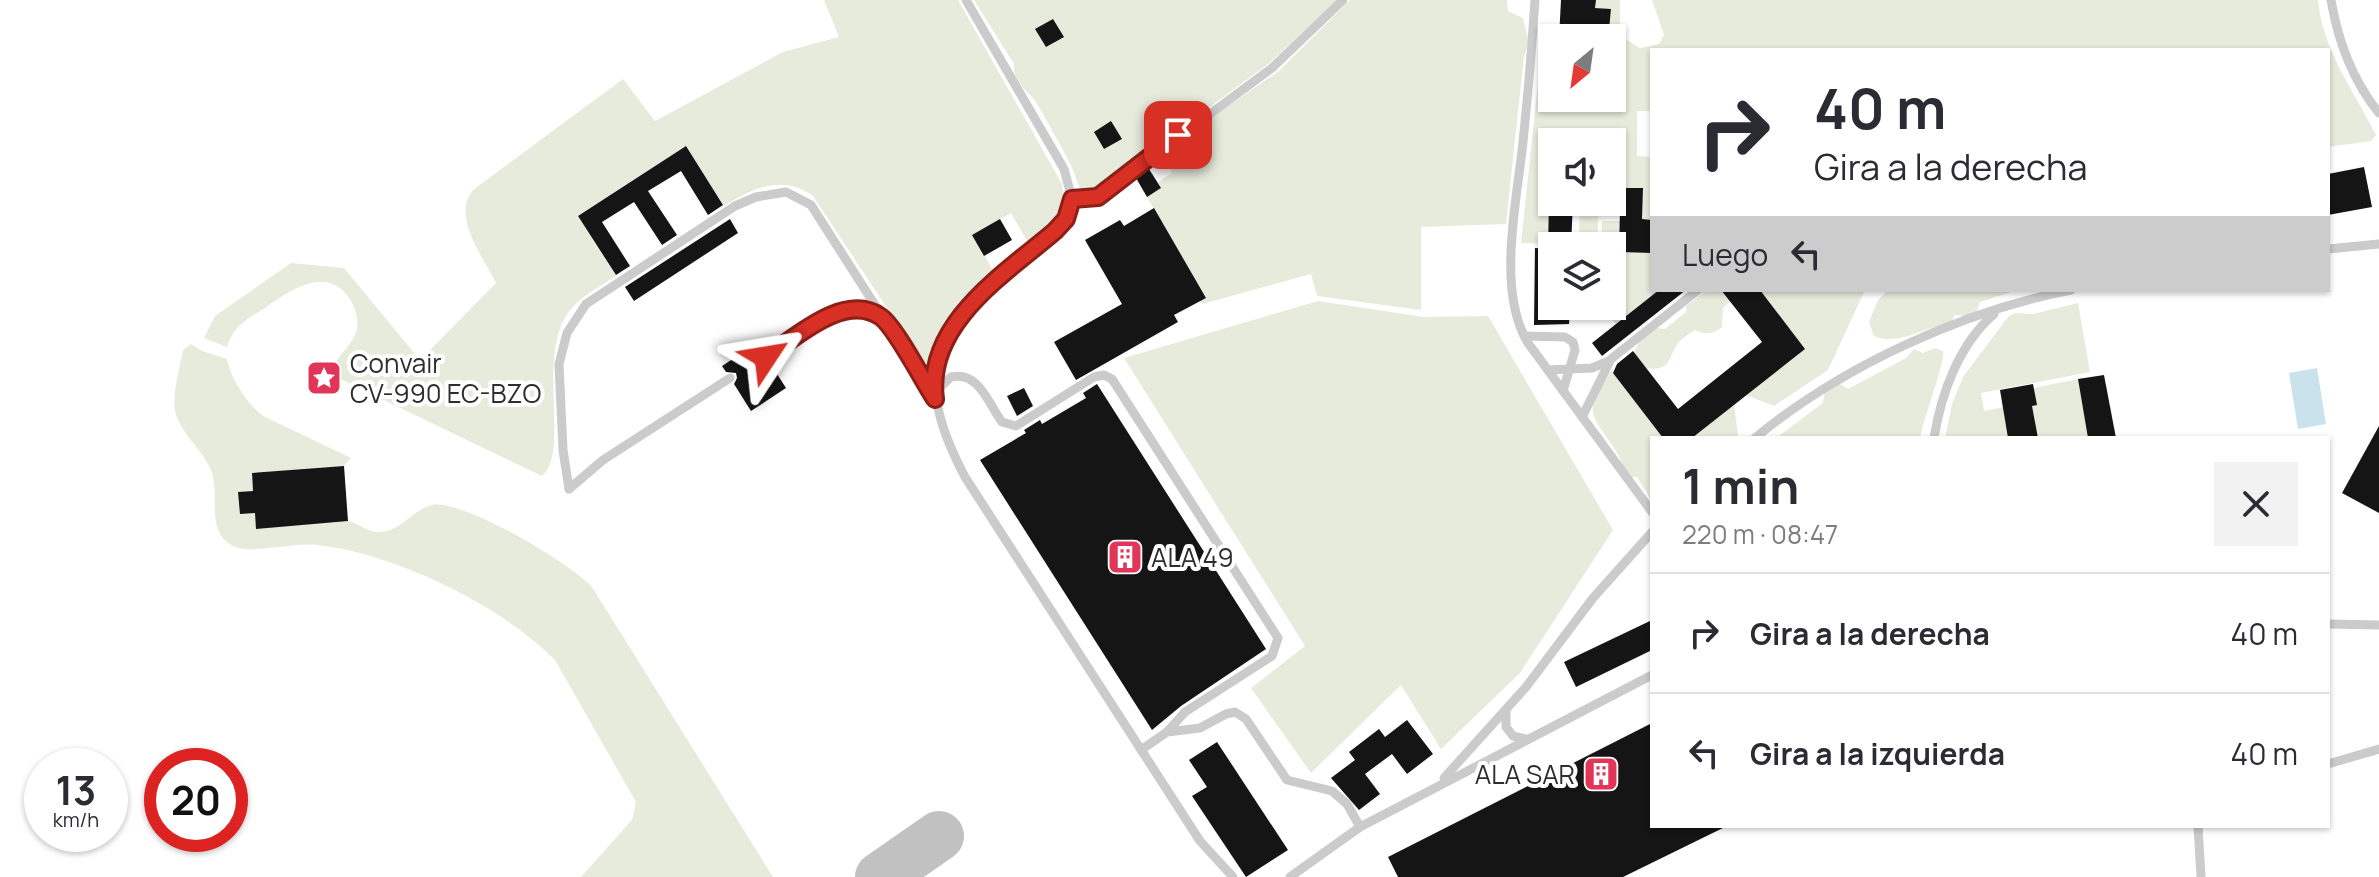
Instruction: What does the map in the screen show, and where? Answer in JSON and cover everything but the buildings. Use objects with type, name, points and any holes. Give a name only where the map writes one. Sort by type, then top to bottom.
[{"type":"lane","points":[[935,396],[935,376],[941,354],[962,315],[983,292],[1055,231],[1066,219],[1072,199],[1064,169],[966,0]]},
{"type":"lane","points":[[1072,199],[1098,197],[1272,68],[1343,0]]},
{"type":"lane","points":[[1535,0],[1512,269],[1515,311],[1524,336],[1650,509]]},
{"type":"lane","points":[[2331,0],[2340,41],[2350,65],[2379,113]]},
{"type":"lane","points":[[730,378],[603,460],[569,489],[559,383],[561,354],[572,324],[595,297],[735,206],[777,192],[804,199],[811,205],[935,396],[954,457],[965,477],[1200,841],[1233,877]]},
{"type":"lane","points":[[2330,249],[2379,244]]},
{"type":"lane","points":[[1548,370],[1592,368],[1611,359],[1695,292]]},
{"type":"lane","points":[[1758,436],[1834,380],[1913,342],[1998,310],[2064,292]]},
{"type":"lane","points":[[1934,436],[1943,399],[1961,356],[1977,331],[1998,310]]},
{"type":"lane","points":[[766,357],[821,321],[842,312],[867,311],[884,319]]},
{"type":"lane","points":[[1524,336],[1570,338],[1575,347],[1563,391]]},
{"type":"lane","points":[[1582,417],[1611,359]]},
{"type":"lane","points":[[935,396],[951,377],[968,377],[976,383],[1002,422],[1016,426],[1094,377],[1104,375],[1112,379],[1278,638],[1272,656],[1185,712],[1167,732],[1141,750]]},
{"type":"lane","points":[[1439,784],[1509,706],[1593,598],[1650,534]]},
{"type":"lane","points":[[2330,624],[2379,625]]},
{"type":"lane","points":[[1290,877],[1360,827],[1650,676]]},
{"type":"lane","points":[[1509,706],[1506,727],[1513,736],[1526,739]]},
{"type":"lane","points":[[1167,732],[1200,728],[1230,712],[1241,715],[1287,780],[1332,791],[1347,804],[1360,827]]},
{"type":"lane","points":[[2330,763],[2379,749]]},
{"type":"lane","points":[[2198,828],[2201,877]]},
{"type":"shaded area","points":[[824,0],[958,0],[1062,184],[1063,202],[1058,217],[1034,242],[1027,241],[1011,213],[973,235],[995,274],[950,320],[935,354],[924,364],[813,196],[790,186],[768,186],[724,206],[686,146],[578,216],[616,276],[577,302],[558,333],[553,379],[554,447],[550,464],[542,476],[338,378],[334,365],[353,340],[357,321],[350,299],[331,283],[310,283],[288,293],[244,322],[227,347],[204,338],[215,316],[291,263],[344,268],[420,360],[496,283],[467,224],[465,212],[473,190],[623,79],[655,121],[783,52],[839,37]]},
{"type":"shaded area","points":[[974,0],[1338,0],[1267,65],[1091,194],[1084,194],[1038,105],[1019,81],[1014,64]]},
{"type":"shaded area","points":[[1350,0],[1507,0],[1508,11],[1523,18],[1529,43],[1524,56],[1506,224],[1421,227],[1421,310],[1317,296],[1311,274],[1202,304],[1200,301],[1205,298],[1147,197],[1161,188],[1158,182],[1172,173],[1165,162],[1135,177],[1182,138],[1279,71]]},
{"type":"shaded area","points":[[1596,0],[1620,0],[1620,24],[1610,24],[1611,10],[1595,8]]},
{"type":"shaded area","points":[[1652,0],[2318,0],[2333,54],[2376,135],[2371,141],[2330,147],[2330,48],[1650,48],[1650,111],[1637,111],[1637,156],[1650,157],[1650,220],[1642,219],[1643,189],[1626,188],[1626,128],[1538,128],[1538,216],[1549,216],[1548,232],[1538,232],[1538,244],[1521,243],[1538,83],[1538,112],[1626,112],[1626,40],[1640,48],[1659,44],[1664,35]]},
{"type":"shaded area","points":[[1580,216],[1598,216],[1598,232],[1579,232]]},
{"type":"shaded area","points":[[1602,221],[1620,221],[1620,232],[1602,232]]},
{"type":"shaded area","points":[[1626,252],[1650,253],[1650,292],[1656,292],[1626,316]]},
{"type":"shaded area","points":[[1705,292],[1722,292],[1730,302],[1723,308],[1722,327],[1709,333],[1695,330],[1679,342],[1665,365],[1646,368],[1634,353],[1641,338],[1657,328],[1665,329],[1686,312],[1686,306]]},
{"type":"shaded area","points":[[1761,292],[1864,292],[1828,370],[1774,406],[1746,395],[1804,349]]},
{"type":"shaded area","points":[[1886,292],[2011,292],[1980,302],[1976,313],[1955,315],[1950,324],[1893,339],[1874,336],[1869,322],[1878,300]]},
{"type":"shaded area","points":[[1318,301],[1424,317],[1488,316],[1613,530],[1520,673],[1441,749],[1401,685],[1311,773],[1251,688],[1305,646],[1124,358]]},
{"type":"shaded area","points":[[2078,303],[2090,372],[1981,393],[1984,411],[2003,407],[2008,436],[1945,436],[1952,404],[1963,377],[2008,317],[2015,313],[2033,314]]},
{"type":"shaded area","points":[[191,344],[227,359],[240,390],[263,416],[351,458],[344,466],[252,473],[253,491],[239,492],[255,513],[257,529],[342,520],[377,532],[393,529],[432,505],[447,506],[490,522],[562,563],[592,587],[773,877],[581,877],[632,820],[636,802],[555,660],[506,620],[412,570],[347,550],[317,545],[250,549],[233,546],[224,540],[216,523],[214,482],[209,465],[182,427],[175,411],[175,389],[183,350]]},
{"type":"shaded area","points":[[1935,348],[1943,351],[1943,357],[1921,436],[1779,436],[1823,403],[1825,390],[1840,384],[1848,389],[1906,358],[1914,349],[1923,353]]},
{"type":"shaded area","points":[[1611,370],[1661,436],[1650,436],[1650,498],[1637,477],[1631,477],[1623,468],[1600,428],[1593,413],[1596,397]]},
{"type":"shaded area","points":[[2078,379],[2088,436],[2038,436],[2032,406],[2034,388]]},
{"type":"shaded area","points":[[1734,404],[1738,436],[1694,436]]},
{"type":"water","points":[[2317,368],[2326,424],[2298,429],[2289,373]]},
{"type":"taxiway","points":[[880,877],[939,836]]},
{"type":"place","name":"Convair CV-990 EC-BZO","points":[[324,378]]},
{"type":"place","name":"ALA 49","points":[[1125,557]]},
{"type":"place","name":"ALA SAR","points":[[1601,774]]},
{"type":"route","points":[[766,357],[832,315],[851,310],[867,311],[884,319],[935,399],[935,376],[941,354],[953,328],[971,304],[1055,231],[1066,219],[1072,199],[1098,197],[1178,135]]}]
